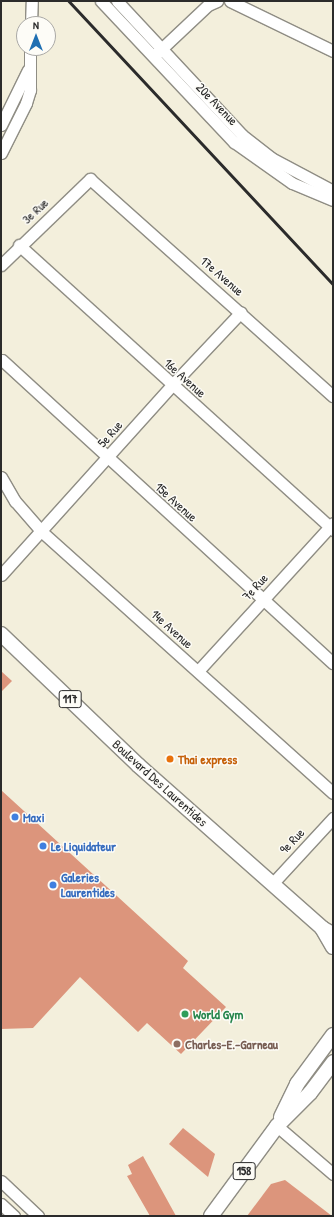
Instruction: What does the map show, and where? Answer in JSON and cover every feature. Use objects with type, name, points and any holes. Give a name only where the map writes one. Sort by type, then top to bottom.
[{"type":"main road","name":"Boulevard Des Laurentides","points":[[1,634],[138,765],[272,884],[328,931],[333,947]]},
{"type":"main road","name":"158","points":[[211,1216],[276,1126],[297,1084],[333,1036]]},
{"type":"main road","name":"158","points":[[276,1126],[310,1093],[333,1062]]},
{"type":"street","points":[[31,16],[32,1]]},
{"type":"street","name":"20e Avenue","points":[[101,1],[152,57],[234,142],[265,167],[292,183],[333,200]]},
{"type":"street","name":"20e Avenue","points":[[117,1],[242,135],[271,158],[333,191]]},
{"type":"street","points":[[152,57],[208,5],[217,1]]},
{"type":"street","points":[[230,1],[333,51]]},
{"type":"street","points":[[1,153],[26,103],[30,90],[30,56]]},
{"type":"street","points":[[1,125],[29,68]]},
{"type":"street","name":"3e Rue","points":[[1,264],[19,245],[90,179]]},
{"type":"street","name":"17e Avenue","points":[[90,179],[241,312],[333,396]]},
{"type":"street","name":"16e Avenue","points":[[19,245],[172,385],[332,527]]},
{"type":"street","name":"5e Rue","points":[[1,575],[172,385],[241,312]]},
{"type":"street","name":"15e Avenue","points":[[2,360],[107,458],[333,663]]},
{"type":"street","name":"14e Avenue","points":[[1,477],[15,501],[41,531],[333,793]]},
{"type":"street","name":"7e Rue","points":[[198,671],[332,527]]},
{"type":"street","name":"9e Rue","points":[[272,884],[333,818]]},
{"type":"street","points":[[276,1126],[333,1174]]},
{"type":"street","points":[[1,1181],[38,1216]]},
{"type":"street","points":[[1,1204],[14,1216]]},
{"type":"building","points":[[1,671],[12,681],[1,692]]},
{"type":"building","name":"Galeries Laurentides","points":[[1,790],[188,961],[183,968],[226,1007],[181,1054],[147,1023],[138,1032],[80,977],[33,1028],[1,1029]]},
{"type":"building","points":[[183,1128],[215,1154],[208,1177],[169,1144]]},
{"type":"building","points":[[143,1156],[176,1216],[150,1216],[127,1176],[132,1174],[128,1165]]},
{"type":"building","points":[[285,1180],[332,1216],[247,1216],[271,1184]]},
{"type":"railway","points":[[69,1],[333,284]]},
{"type":"place","name":"Thai express","points":[[170,759]]},
{"type":"place","name":"Maxi","points":[[15,817]]},
{"type":"place","name":"Le Liquidateur","points":[[43,846]]},
{"type":"place","name":"Galeries Laurentides","points":[[53,885]]},
{"type":"place","name":"World Gym","points":[[185,1014]]},
{"type":"place","name":"Charles-E.-Garneau","points":[[177,1044]]}]
